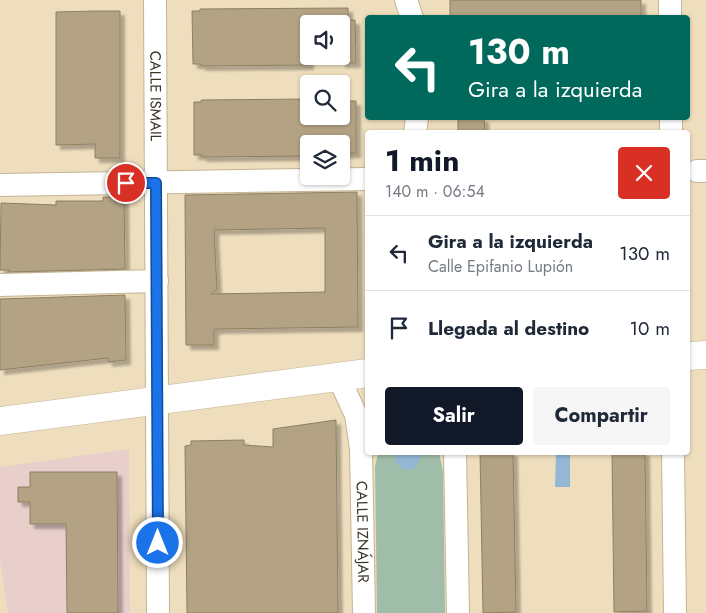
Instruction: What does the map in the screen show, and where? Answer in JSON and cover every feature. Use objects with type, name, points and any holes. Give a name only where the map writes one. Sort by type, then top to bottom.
[{"type":"main road","points":[[690,356],[706,355]]},
{"type":"main road","points":[[0,421],[365,373]]},
{"type":"street","name":"CALLE ISMAIL","points":[[155,0],[158,613]]},
{"type":"street","points":[[406,0],[411,15]]},
{"type":"street","points":[[670,0],[670,15]]},
{"type":"street","points":[[0,185],[365,178]]},
{"type":"street","points":[[0,285],[157,281]]},
{"type":"street","name":"CALLE IZNÁJAR","points":[[338,376],[356,415],[364,445],[364,613]]},
{"type":"street","points":[[455,455],[458,613]]},
{"type":"street","points":[[674,455],[675,613]]},
{"type":"shaded area","points":[[129,449],[130,613],[8,613],[0,561],[0,467]]},
{"type":"green space","points":[[378,455],[439,455],[443,471],[445,613],[377,613],[375,467]]},
{"type":"water","points":[[395,455],[420,455],[420,460],[413,469],[404,470],[395,461]]},
{"type":"water","points":[[556,455],[570,455],[570,487],[555,487]]},
{"type":"building","points":[[450,0],[641,0],[641,15],[450,15]]},
{"type":"building","points":[[348,8],[348,15],[300,15],[300,65],[309,65],[201,66],[201,64],[193,64],[192,11],[200,11],[200,9]]},
{"type":"building","points":[[120,11],[120,158],[95,158],[95,144],[56,145],[56,12]]},
{"type":"building","points":[[350,20],[355,20],[356,63],[350,63]]},
{"type":"building","points":[[300,99],[300,125],[350,125],[350,101],[356,101],[356,153],[350,153],[350,135],[300,135],[300,156],[202,157],[202,155],[194,155],[194,102],[201,102],[201,100]]},
{"type":"building","points":[[458,120],[484,120],[485,130],[458,130]]},
{"type":"building","points":[[357,192],[358,327],[218,329],[214,330],[214,345],[186,345],[185,195]],"holes":[[[325,228],[325,292],[211,294],[217,289],[214,230]]]},
{"type":"building","points":[[103,197],[124,197],[125,269],[9,272],[9,270],[0,270],[1,203],[56,205],[56,201],[103,201]]},
{"type":"building","points":[[125,295],[126,360],[108,362],[108,358],[0,370],[0,299]]},
{"type":"building","points":[[336,420],[338,613],[187,613],[185,446],[191,445],[191,441],[244,440],[244,445],[273,447],[273,429]]},
{"type":"building","points":[[480,455],[513,455],[516,612],[483,613]]},
{"type":"building","points":[[612,455],[645,455],[647,611],[614,612]]},
{"type":"building","points":[[30,472],[117,472],[118,613],[67,613],[66,524],[30,524],[30,502],[18,502],[18,487],[30,487]]},
{"type":"route","points":[[126,183],[156,183],[158,543]]}]
